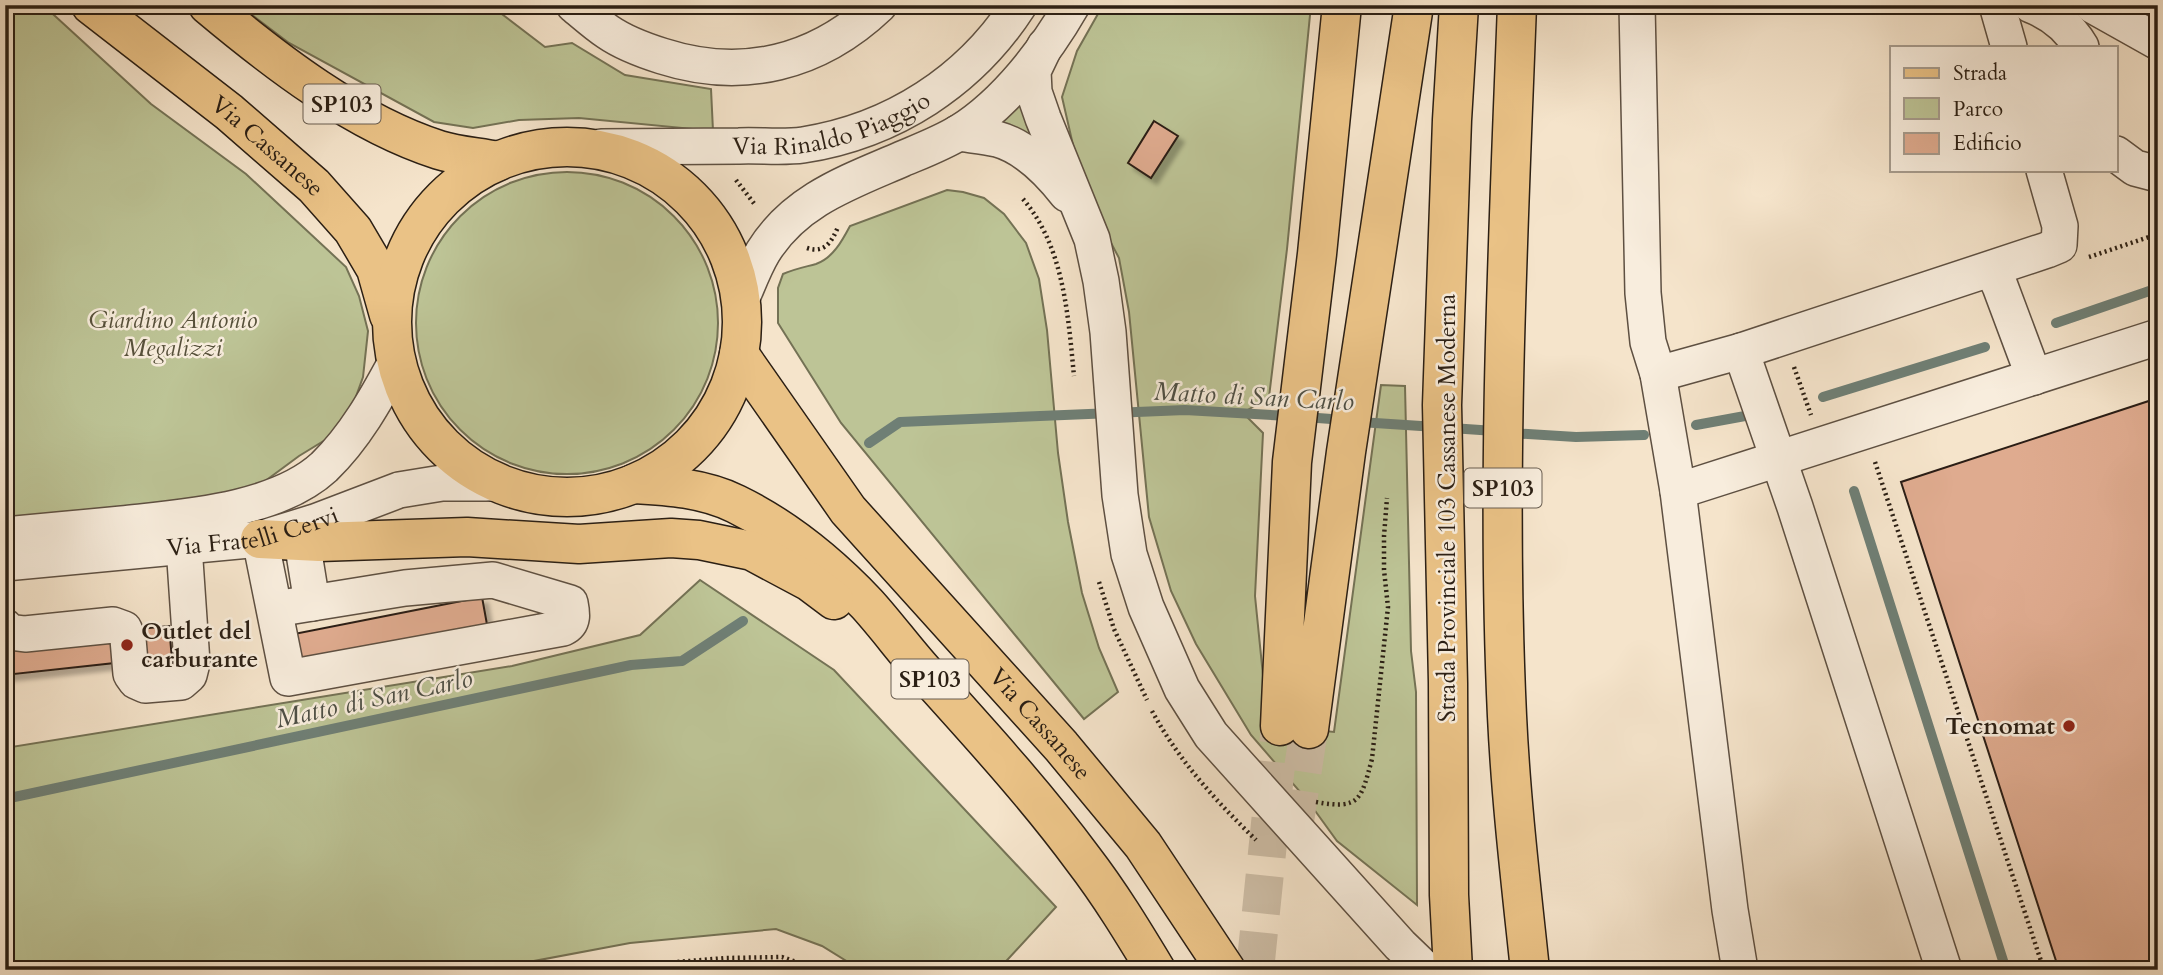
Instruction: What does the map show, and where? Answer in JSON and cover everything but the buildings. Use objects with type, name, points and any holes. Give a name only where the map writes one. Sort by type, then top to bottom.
[{"type":"main road","name":"Via Cassanese","points":[[91,5],[229,111],[314,186],[353,230],[376,269],[404,385],[414,407],[429,430],[458,460],[496,483],[537,495],[564,498],[615,491],[633,484],[666,486],[700,491],[735,503],[772,524],[837,575],[867,604],[923,671],[978,730],[1083,859],[1156,970]]},
{"type":"main road","name":"SP103","points":[[208,5],[248,39],[301,76],[379,124],[441,151],[498,161]]},
{"type":"main road","points":[[1342,5],[1317,254],[1292,462],[1285,580],[1294,728],[1346,452],[1414,5]]},
{"type":"main road","name":"Strada Provinciale 103 Cassanese Moderna","points":[[1453,970],[1449,895],[1441,405],[1459,5]]},
{"type":"main road","name":"SP103","points":[[1517,5],[1503,404],[1503,607],[1507,719],[1531,970]]},
{"type":"main road","points":[[394,344],[394,298],[401,267],[421,225],[456,186],[476,172],[521,152],[546,147],[601,147],[664,176],[683,190],[702,210],[727,250],[736,274],[742,327],[739,354],[728,392],[718,410],[701,434],[674,461],[633,484]]},
{"type":"main road","name":"Via Cassanese","points":[[739,354],[848,510],[1060,746],[1143,845],[1226,970]]},
{"type":"main road","points":[[260,539],[330,542],[467,537],[579,544],[671,538],[730,545],[752,551],[810,582],[923,671]]},
{"type":"street","points":[[574,5],[608,32],[645,50],[687,63],[730,68],[773,63],[817,49],[861,23],[879,5]]},
{"type":"street","name":"Via Rinaldo Piaggio","points":[[601,147],[800,145],[856,132],[912,107],[948,84],[978,58],[1004,28],[1019,5]]},
{"type":"street","name":"Via Rinaldo Piaggio","points":[[741,300],[768,245],[793,215],[831,190],[958,133],[979,118],[1002,97],[1045,46],[1072,5]]},
{"type":"street","points":[[1637,5],[1643,293],[1648,342],[1658,374],[1678,491],[1740,970]]},
{"type":"street","points":[[1997,5],[2009,46]]},
{"type":"street","points":[[2031,5],[2061,23],[2080,46]]},
{"type":"street","points":[[2092,5],[2158,42]]},
{"type":"street","points":[[1045,46],[1033,71],[1034,92],[1092,239],[1108,332],[1120,495],[1129,554],[1146,607],[1182,689],[1211,736],[1400,945],[1426,970]]},
{"type":"street","points":[[958,133],[999,140],[1019,149],[1052,175],[1079,209]]},
{"type":"street","points":[[2118,155],[2135,168],[2158,174]]},
{"type":"street","points":[[1658,374],[1768,350],[2059,244],[2060,226],[2045,172]]},
{"type":"street","points":[[1992,269],[2034,377]]},
{"type":"street","points":[[1678,491],[2158,337]]},
{"type":"street","name":"Via Fratelli Cervi","points":[[5,536],[196,516],[231,509],[284,492],[322,468],[343,445],[366,414],[394,344]]},
{"type":"street","points":[[1768,350],[1779,458],[1944,970]]},
{"type":"street","name":"Via Fratelli Cervi","points":[[5,563],[260,539],[316,522],[399,490],[442,483],[496,483]]},
{"type":"street","points":[[260,539],[288,678],[563,628],[568,626],[572,618],[570,603],[493,580],[405,588],[275,609]]},
{"type":"street","points":[[302,541],[312,603]]},
{"type":"street","points":[[5,627],[9,632],[25,634],[113,625],[124,629],[128,639],[131,674],[136,681],[145,685],[181,682],[189,675],[192,663],[184,546]]},
{"type":"street","points":[[1083,859],[1102,915],[1135,970]]},
{"type":"path","points":[[732,175],[761,212]]},
{"type":"path","points":[[1017,192],[1034,211],[1055,256],[1069,327],[1075,386]]},
{"type":"path","points":[[2079,260],[2158,234]]},
{"type":"path","points":[[1768,350],[1793,364],[1821,445]]},
{"type":"path","points":[[1865,431],[2044,970]]},
{"type":"path","points":[[1308,801],[1336,806],[1349,805],[1358,799],[1366,783],[1372,760],[1388,607],[1384,570],[1387,498]]},
{"type":"path","points":[[612,970],[726,958],[782,957],[819,970]]},
{"type":"green space","name":"Giardino Antonio Megalizzi","points":[[5,5],[43,5],[151,104],[246,174],[346,267],[359,296],[368,331],[363,377],[350,413],[330,437],[257,487],[183,503],[5,522]]},
{"type":"green space","points":[[239,5],[490,5],[545,47],[572,43],[625,75],[711,89],[713,131],[579,118],[519,120],[473,128],[434,122],[289,43]]},
{"type":"green space","points":[[1103,5],[1311,5],[1287,249],[1269,397],[1243,413],[1263,433],[1255,596],[1268,725],[1334,732],[1381,385],[1405,386],[1411,651],[1416,692],[1417,905],[1337,841],[1308,801],[1251,735],[1196,644],[1171,591],[1149,517],[1129,312],[1119,258],[1091,205],[1062,97],[1077,51]]},
{"type":"green space","points":[[1020,102],[1035,141],[992,125]]},
{"type":"green space","points":[[567,172],[596,175],[638,190],[663,207],[683,227],[706,265],[715,294],[718,323],[715,352],[700,394],[683,419],[663,439],[625,462],[596,471],[567,474],[538,471],[496,456],[471,439],[451,419],[428,381],[419,352],[416,323],[419,294],[434,252],[451,227],[471,207],[509,184],[538,175]]},
{"type":"green space","points":[[947,190],[984,198],[1004,214],[1026,243],[1039,279],[1068,522],[1082,593],[1099,648],[1118,692],[1084,719],[841,423],[778,323],[778,288],[783,274],[827,258],[850,226]]},
{"type":"green space","points":[[700,580],[834,670],[1056,907],[998,970],[861,970],[822,946],[776,929],[630,943],[486,970],[5,970],[5,748],[512,666],[640,635]]},
{"type":"waterway","name":"Matto di San Carlo","points":[[2056,323],[2158,288]]},
{"type":"waterway","name":"Matto di San Carlo","points":[[1823,397],[1985,347]]},
{"type":"waterway","name":"Matto di San Carlo","points":[[869,443],[900,422],[1185,410],[1289,416]]},
{"type":"waterway","name":"Matto di San Carlo","points":[[1696,425],[1745,416]]},
{"type":"waterway","name":"Matto di San Carlo","points":[[1304,417],[1345,420]]},
{"type":"waterway","name":"Matto di San Carlo","points":[[1360,422],[1436,427]]},
{"type":"waterway","name":"Matto di San Carlo","points":[[1451,428],[1495,431]]},
{"type":"waterway","name":"Matto di San Carlo","points":[[1510,433],[1576,437],[1644,435]]},
{"type":"waterway","points":[[1854,491],[2006,970]]},
{"type":"waterway","name":"Matto di San Carlo","points":[[5,799],[631,665],[682,661],[743,621]]},
{"type":"tunnel","points":[[1255,970],[1280,726]]},
{"type":"tunnel","points":[[1294,828],[1309,729]]},
{"type":"place","name":"Outlet del carburante","points":[[127,645]]},
{"type":"place","name":"Tecnomat","points":[[2069,726]]}]
